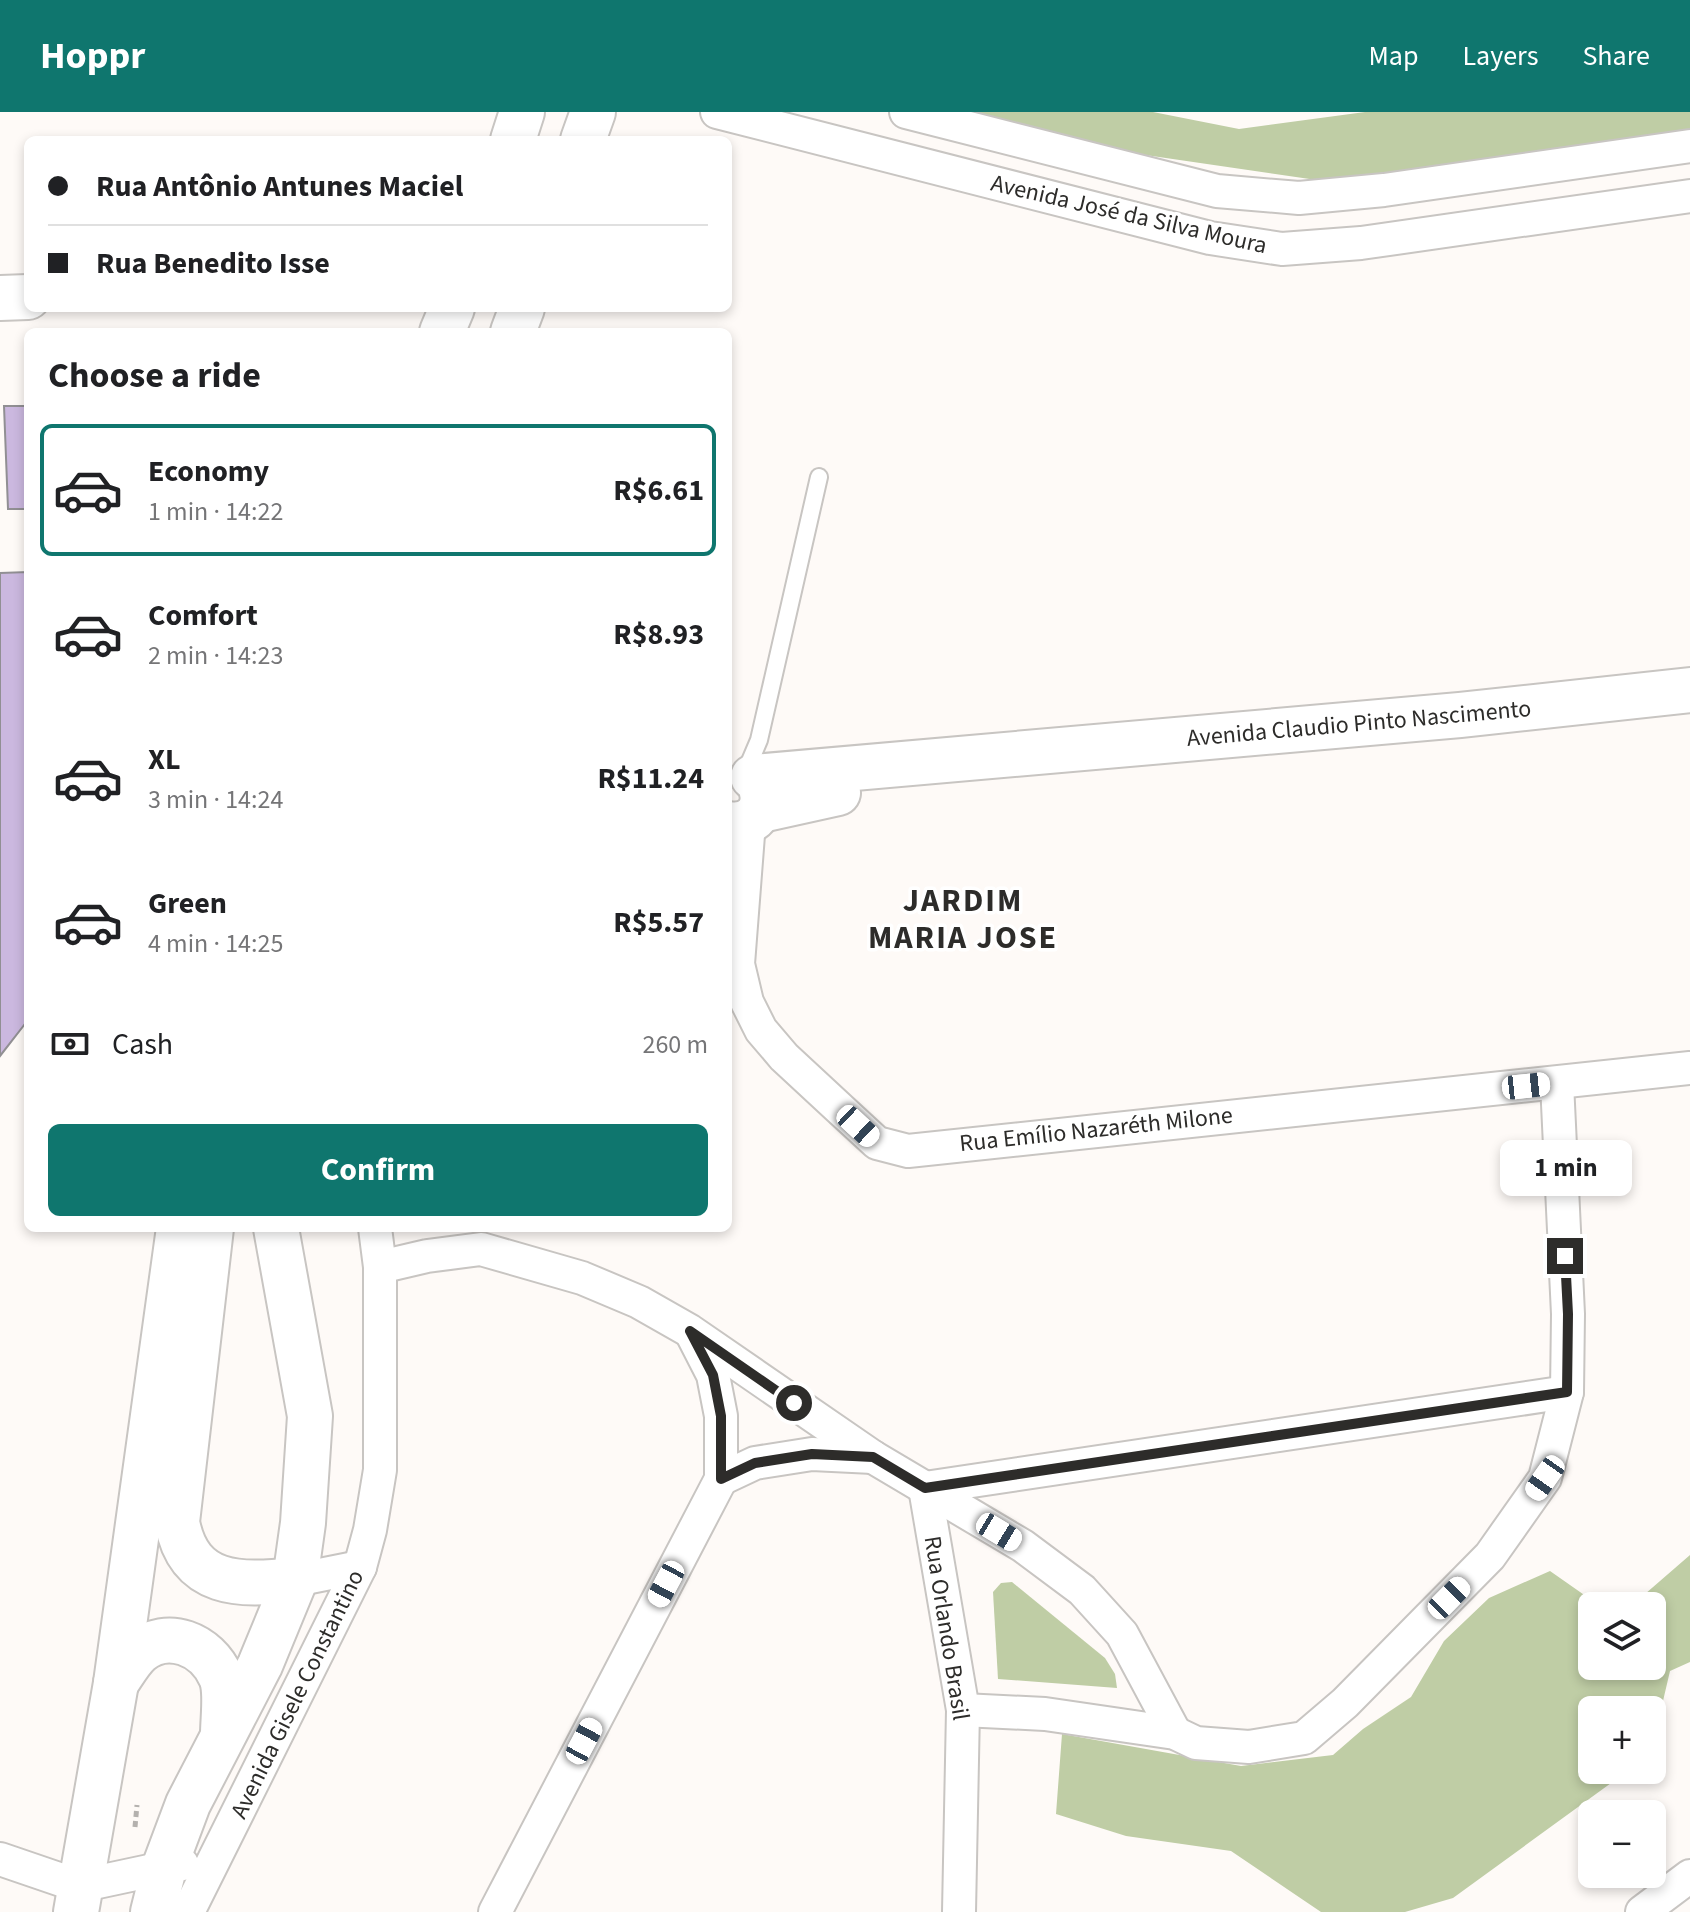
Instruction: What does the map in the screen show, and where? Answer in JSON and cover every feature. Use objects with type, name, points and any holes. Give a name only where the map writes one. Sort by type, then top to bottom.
[{"type":"main road","points":[[514,136],[522,112]]},
{"type":"main road","points":[[584,136],[593,112]]},
{"type":"main road","points":[[0,298],[24,297]]},
{"type":"main road","name":"Avenida Claudio Pinto Nascimento","points":[[744,796],[1028,752],[1460,715],[1690,690]]},
{"type":"main road","points":[[78,1899],[116,1683],[178,1232]]},
{"type":"main road","points":[[211,1232],[177,1522],[181,1544],[195,1566],[213,1576],[239,1581],[295,1580]]},
{"type":"main road","name":"Avenida Gisele Constantino","points":[[153,1912],[164,1868],[188,1804],[260,1665],[295,1580],[303,1523],[310,1416],[277,1232]]},
{"type":"main road","points":[[116,1683],[137,1653],[156,1641],[183,1641],[207,1655],[222,1679],[223,1737]]},
{"type":"street","name":"Avenida José da Silva Moura","points":[[717,112],[1210,238],[1282,249],[1361,243],[1690,196]]},
{"type":"street","name":"Avenida José da Silva Moura","points":[[906,112],[1217,191],[1299,198],[1384,190],[1690,146]]},
{"type":"street","name":"Rua Emílio Nazaréth Milone","points":[[744,796],[738,964],[747,1002],[761,1030],[784,1057],[877,1143],[908,1151],[1690,1068]]},
{"type":"street","points":[[963,1710],[1045,1714],[1175,1733],[1196,1743],[1249,1747],[1304,1738],[1345,1703],[1490,1556],[1545,1478],[1567,1392],[1568,1314],[1557,1083]]},
{"type":"street","name":"Avenida Gisele Constantino","points":[[188,1912],[360,1567],[380,1470],[380,1267],[376,1232]]},
{"type":"street","points":[[380,1267],[427,1256],[481,1249],[582,1278],[639,1302],[690,1331],[873,1457],[1023,1546],[1082,1590],[1122,1634],[1175,1733]]},
{"type":"street","points":[[495,1912],[721,1479],[721,1416],[713,1375],[690,1331]]},
{"type":"street","points":[[925,1488],[1567,1392]]},
{"type":"street","points":[[721,1479],[755,1463],[812,1454],[873,1457]]},
{"type":"street","name":"Rua Orlando Brasil","points":[[925,1488],[963,1710],[959,1912]]},
{"type":"street","points":[[295,1580],[360,1567]]},
{"type":"street","points":[[0,1859],[78,1899],[164,1868],[218,1857]]},
{"type":"street","points":[[1642,1912],[1690,1876]]},
{"type":"lane","points":[[744,796],[819,477]]},
{"type":"green space","points":[[962,112],[1153,112],[1239,129],[1365,112],[1690,112],[1690,135],[1351,185],[1070,144]]},
{"type":"green space","points":[[1690,1555],[1690,1662],[1670,1671],[1664,1696],[1578,1696],[1578,1784],[1610,1784],[1588,1800],[1578,1800],[1578,1807],[1453,1898],[1405,1912],[1321,1912],[1231,1851],[1126,1836],[1056,1814],[1062,1734],[1241,1766],[1333,1755],[1363,1729],[1411,1697],[1444,1641],[1489,1598],[1550,1571],[1580,1592],[1578,1680],[1666,1680],[1666,1592],[1647,1592]]},
{"type":"green space","points":[[1012,1582],[1105,1658],[1115,1674],[1117,1688],[998,1679],[993,1592],[1001,1583]]},
{"type":"building","points":[[4,406],[24,406],[24,509],[8,509]]},
{"type":"building","points":[[24,572],[24,1025],[0,1056],[0,573]]},
{"type":"district","name":"JARDIM MARIA JOSE","points":[[963,918]]},
{"type":"route","points":[[794,1403],[690,1331],[713,1375],[721,1416],[721,1479],[755,1463],[812,1454],[873,1457],[925,1488],[1567,1392],[1565,1256]]}]
